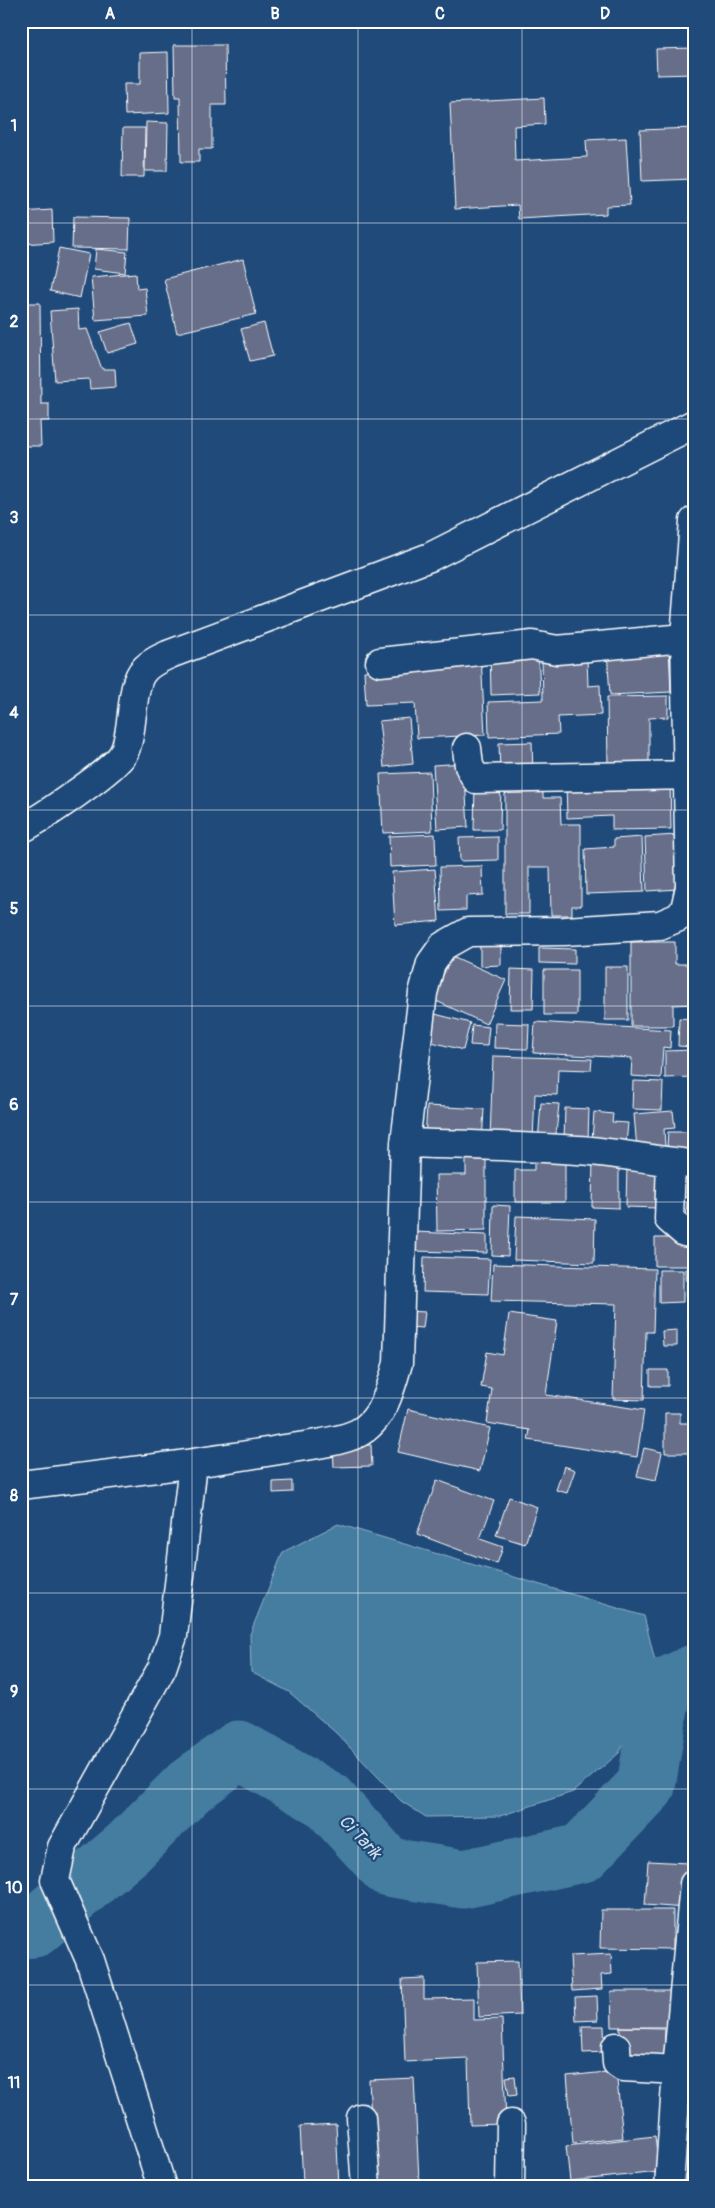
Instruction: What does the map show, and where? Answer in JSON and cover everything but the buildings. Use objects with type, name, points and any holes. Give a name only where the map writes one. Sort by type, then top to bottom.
[{"type":"street","points":[[21,829],[89,784],[122,756],[131,723],[138,679],[143,670],[153,662],[430,557],[694,424]]},
{"type":"street","points":[[21,1485],[193,1464],[327,1442],[358,1433],[374,1420],[391,1390],[398,1363],[406,1143],[423,993],[431,963],[443,946],[468,932],[565,931],[660,925],[679,917],[685,909],[690,887],[689,637],[694,521]]},
{"type":"street","points":[[380,662],[532,645],[557,650],[689,637]]},
{"type":"street","points":[[467,748],[469,766],[476,778],[691,775]]},
{"type":"street","points":[[406,1143],[577,1150],[635,1155],[683,1163],[669,1218],[684,1232],[694,1234]]},
{"type":"street","points":[[162,2187],[90,1960],[55,1880],[62,1847],[162,1668],[169,1650],[173,1636],[193,1464]]},
{"type":"street","points":[[669,2187],[685,2068],[694,1884]]},
{"type":"street","points":[[616,2047],[617,2063],[623,2067],[685,2068]]},
{"type":"street","points":[[361,2118],[366,2187]]},
{"type":"street","points":[[510,2124],[510,2187]]},
{"type":"water","points":[[338,1524],[644,1616],[662,1689],[645,1701],[619,1753],[573,1792],[500,1816],[426,1817],[401,1801],[336,1733],[289,1692],[251,1672],[250,1634],[283,1552]]},
{"type":"waterway","name":"Ci Tarik","points":[[21,1929],[34,1928],[128,1848],[189,1787],[239,1750],[327,1800],[388,1867],[464,1879],[582,1853],[646,1786],[662,1689],[694,1674]]}]
